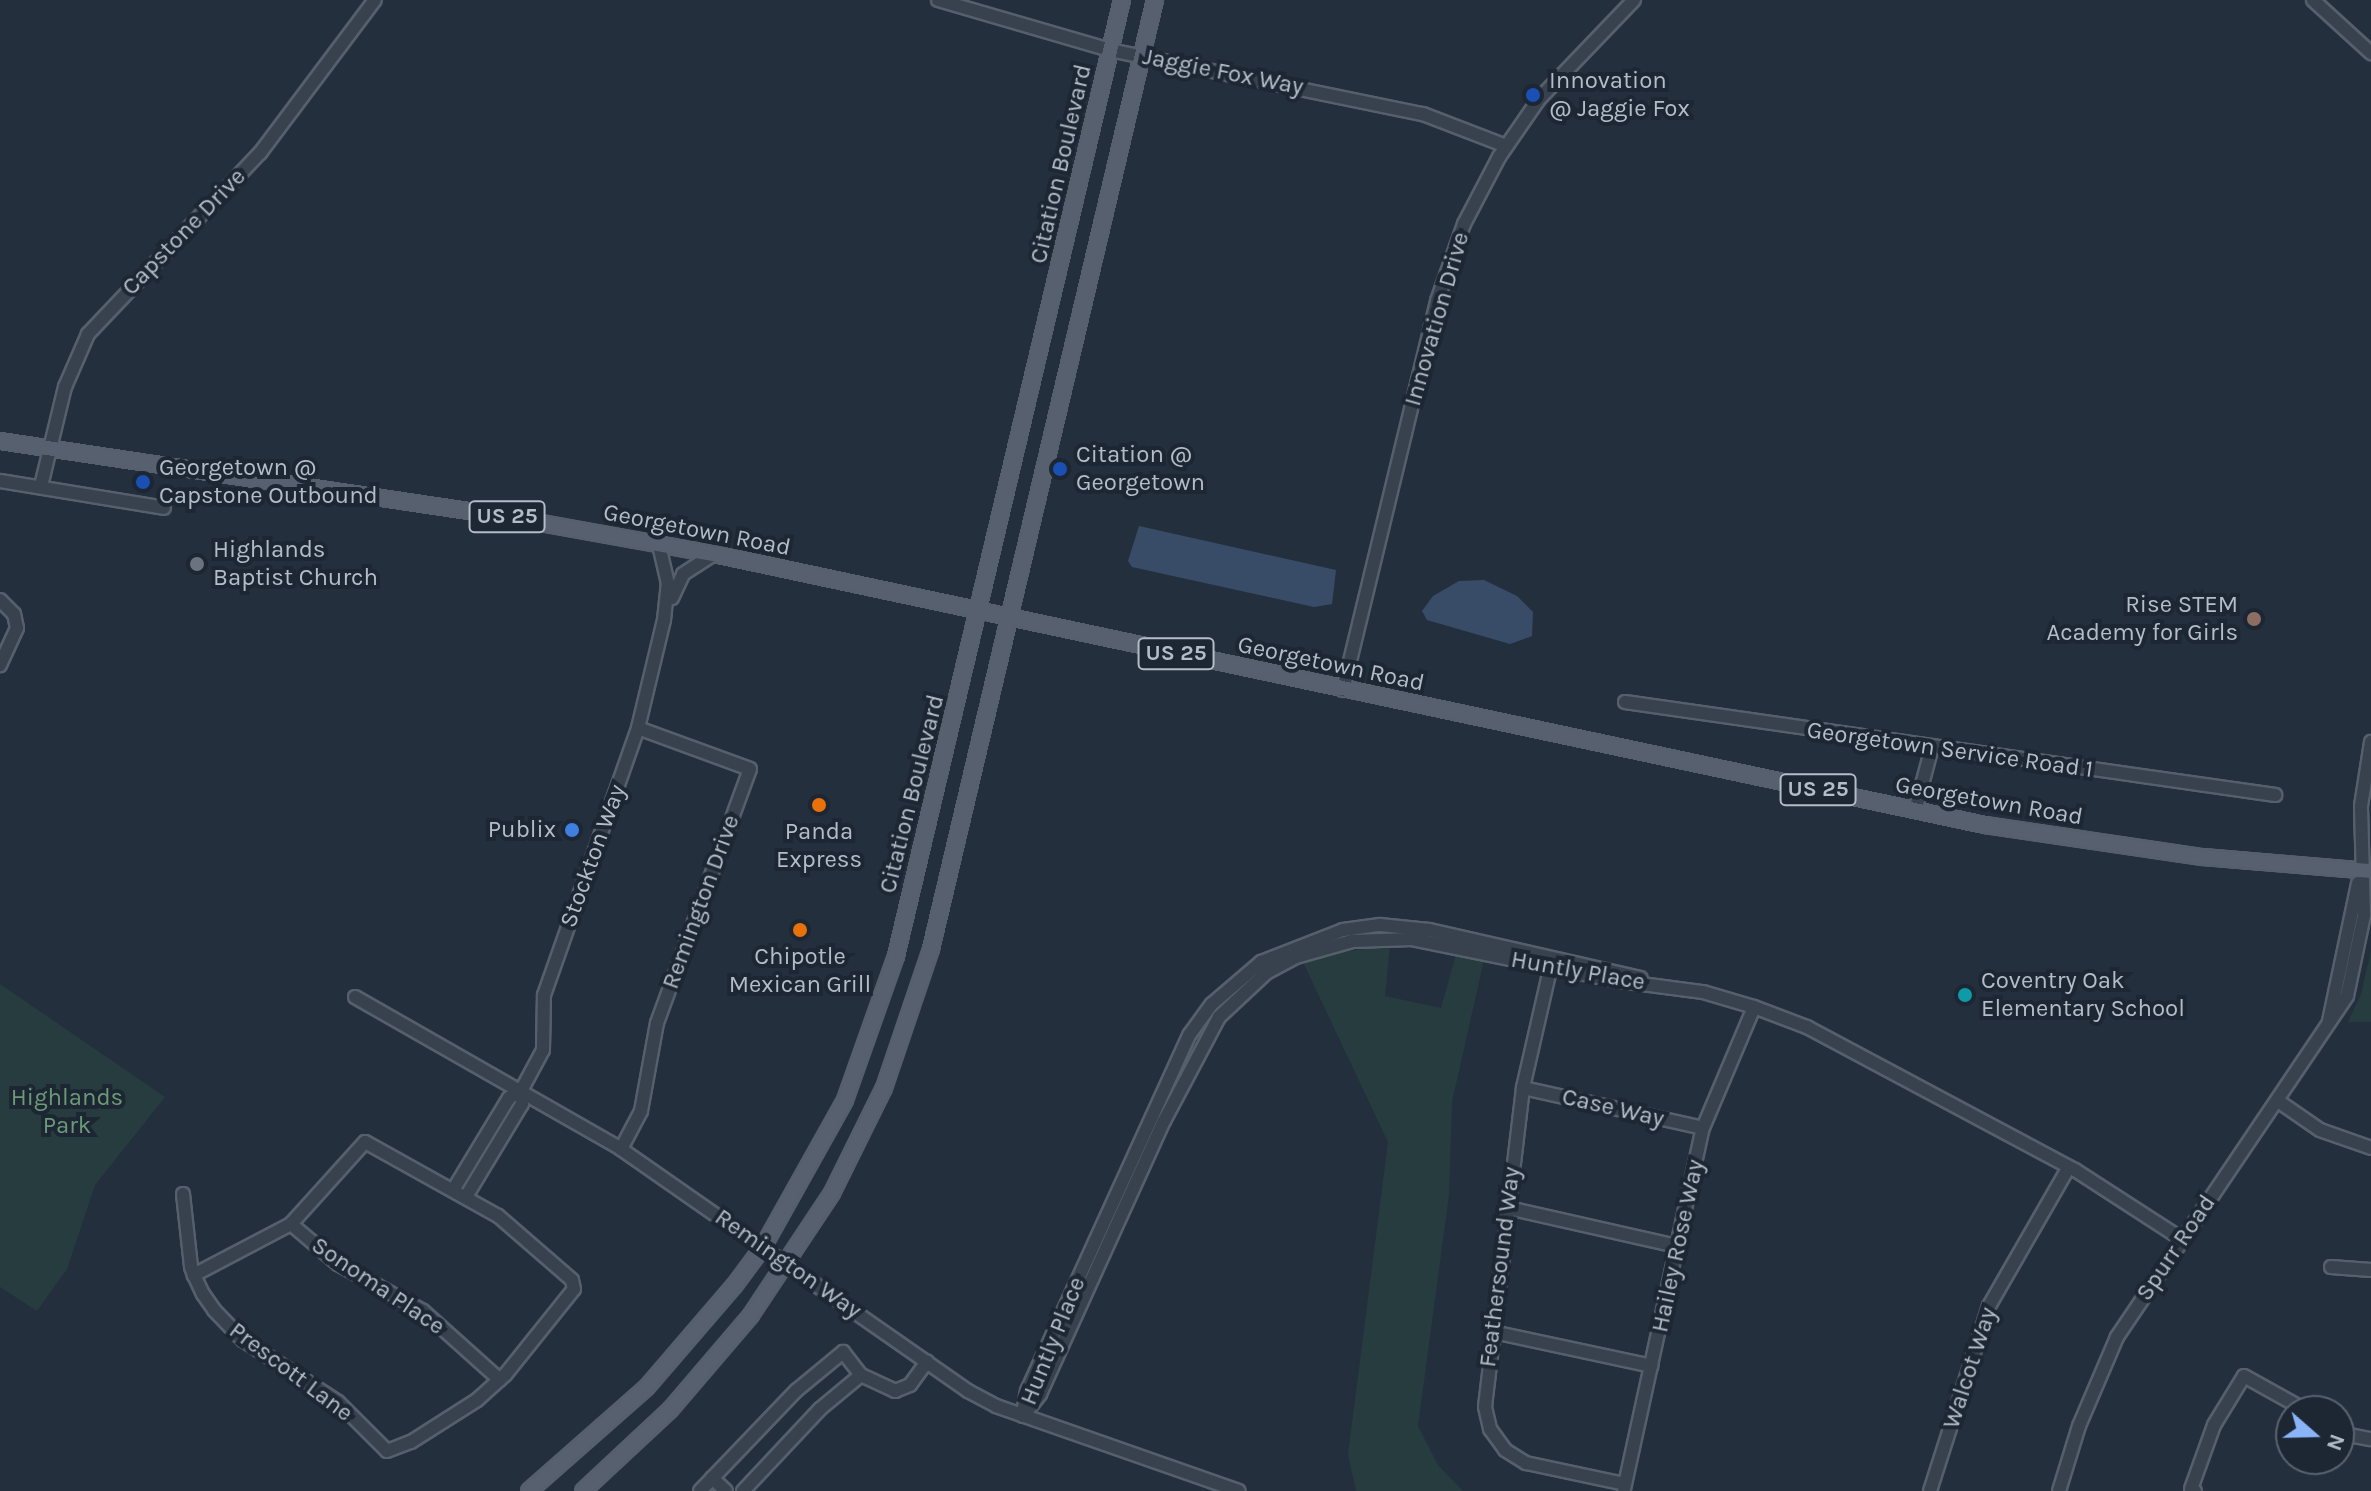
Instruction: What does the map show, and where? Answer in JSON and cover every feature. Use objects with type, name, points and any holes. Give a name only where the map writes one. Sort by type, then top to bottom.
[{"type":"main road","name":"Citation Boulevard","points":[[529,1491],[647,1387],[763,1247],[845,1100],[879,1009],[980,611],[1122,0]]},
{"type":"main road","points":[[583,1491],[711,1364],[789,1262],[857,1148],[915,1002],[1155,0]]},
{"type":"main road","name":"Georgetown Road","points":[[0,441],[502,516],[714,554],[1915,811],[2150,851],[2366,871]]},
{"type":"street","name":"Capstone Drive","points":[[41,486],[65,387],[95,325],[260,153],[375,0]]},
{"type":"street","name":"Jaggie Fox Way","points":[[938,0],[1110,50],[1423,114],[1506,146]]},
{"type":"street","name":"Innovation Drive","points":[[1343,690],[1437,301],[1464,224],[1506,146],[1567,65],[1634,0]]},
{"type":"street","points":[[2313,0],[2371,53]]},
{"type":"street","points":[[0,481],[164,508]]},
{"type":"street","name":"Stockton Way","points":[[455,1187],[509,1098],[522,1089],[543,1050],[544,995],[638,728],[664,620],[668,584],[659,545]]},
{"type":"street","name":"Stockton Way","points":[[664,620],[683,574],[714,554]]},
{"type":"street","points":[[0,600],[14,614],[17,628],[0,665]]},
{"type":"street","name":"Georgetown Service Road 1","points":[[1625,702],[2275,795]]},
{"type":"street","name":"Remington Drive","points":[[621,1149],[641,1111],[657,1023],[750,769],[638,728]]},
{"type":"street","name":"Spurr Road","points":[[2059,1491],[2079,1426],[2117,1337],[2180,1238],[2329,1024],[2366,871],[2361,806],[2371,742]]},
{"type":"street","points":[[1915,811],[1932,747]]},
{"type":"street","name":"Huntly Place","points":[[1023,1416],[1027,1391],[1190,1034],[1236,980],[1287,948],[1343,930],[1380,925],[1754,1007],[1807,1027],[2069,1167],[2180,1238]]},
{"type":"street","name":"Feathersound Way","points":[[1552,962],[1523,1088],[1485,1407],[1490,1429],[1505,1450],[1526,1463],[1624,1488]]},
{"type":"street","name":"Remington Way","points":[[355,997],[522,1089],[621,1149],[789,1262],[968,1391],[1023,1416],[1239,1491]]},
{"type":"street","name":"Hailey Rose Way","points":[[1624,1488],[1703,1128],[1754,1007]]},
{"type":"street","name":"Case Way","points":[[1523,1088],[1703,1128]]},
{"type":"street","name":"Stockton Way","points":[[467,1195],[522,1104],[522,1089]]},
{"type":"street","points":[[2278,1101],[2320,1130],[2371,1148]]},
{"type":"street","name":"Prescott Lane","points":[[183,1194],[194,1275],[214,1310],[235,1333],[338,1402],[387,1451],[411,1442],[500,1380],[575,1286],[507,1222],[455,1187],[365,1142],[291,1224],[194,1275]]},
{"type":"street","name":"Walcot Way","points":[[1930,1491],[1989,1306],[2069,1167]]},
{"type":"street","points":[[1508,1208],[1677,1246]]},
{"type":"street","name":"Sonoma Place","points":[[291,1224],[338,1264],[423,1311],[500,1380]]},
{"type":"street","points":[[2331,1267],[2371,1270]]},
{"type":"street","points":[[1493,1332],[1651,1366]]},
{"type":"street","points":[[700,1491],[797,1390],[843,1352],[861,1375],[895,1391],[910,1385],[927,1362]]},
{"type":"street","points":[[743,1491],[820,1409],[861,1375]]},
{"type":"street","points":[[2195,1491],[2191,1489],[2214,1425],[2244,1376],[2278,1395]]},
{"type":"street","points":[[1192,1491],[1198,1476]]},
{"type":"street","points":[[712,1478],[726,1491]]},
{"type":"green space","points":[[1390,945],[1385,996],[1441,1008],[1456,955],[1484,960],[1452,1102],[1449,1195],[1418,1426],[1438,1465],[1463,1491],[1356,1491],[1348,1454],[1388,1142],[1301,958]]},
{"type":"green space","points":[[2371,951],[2371,1022],[2348,1022],[2361,994]]},
{"type":"green space","name":"Highlands Park","points":[[0,984],[165,1097],[95,1185],[67,1269],[37,1311],[0,1287]]},
{"type":"water","points":[[1139,526],[1336,570],[1332,604],[1314,607],[1132,567],[1128,561]]},
{"type":"water","points":[[1484,580],[1517,596],[1533,612],[1532,636],[1510,644],[1427,620],[1422,611],[1433,596],[1459,581]]},
{"type":"place","name":"Innovation @ Jaggie Fox","points":[[1533,95]]},
{"type":"place","name":"Citation @ Georgetown","points":[[1060,469]]},
{"type":"place","name":"Georgetown @ Capstone Outbound","points":[[143,482]]},
{"type":"place","name":"Highlands Baptist Church","points":[[197,564]]},
{"type":"place","name":"Rise STEM Academy for Girls","points":[[2254,619]]},
{"type":"place","name":"Panda Express","points":[[819,805]]},
{"type":"place","name":"Publix","points":[[572,830]]},
{"type":"place","name":"Chipotle Mexican Grill","points":[[800,930]]},
{"type":"place","name":"Coventry Oak Elementary School","points":[[1965,995]]}]
